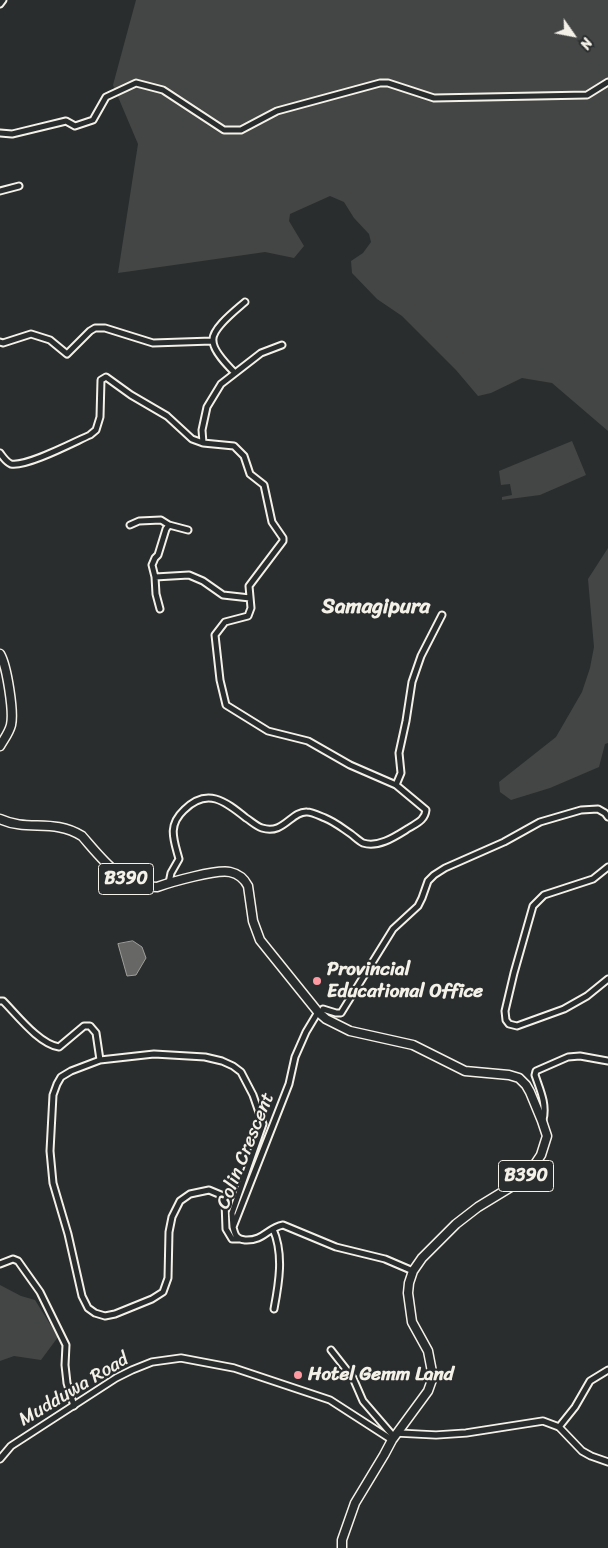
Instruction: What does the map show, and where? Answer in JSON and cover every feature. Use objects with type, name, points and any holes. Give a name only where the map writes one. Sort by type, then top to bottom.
[{"type":"main road","points":[[0,654],[5,667],[12,718],[7,735],[0,746]]},
{"type":"main road","name":"B390","points":[[0,819],[14,824],[56,826],[67,829],[82,836],[120,876],[135,884],[147,887],[157,887],[222,871],[236,874],[248,886],[253,921],[260,940],[319,1013],[326,1019],[350,1031],[413,1045],[465,1071],[509,1075],[519,1078],[530,1092],[547,1136],[541,1155],[529,1173],[520,1182],[478,1207],[456,1224],[422,1258],[413,1271],[408,1292],[412,1322],[428,1351],[433,1377],[428,1391],[394,1437],[354,1503],[342,1540],[342,1548]]},
{"type":"street","points":[[0,4],[3,0]]},
{"type":"street","points":[[0,133],[12,134],[66,121],[74,126],[93,120],[106,97],[136,84],[163,90],[224,130],[240,130],[277,112],[380,83],[388,83],[434,98],[587,95],[608,82]]},
{"type":"street","points":[[0,191],[19,186]]},
{"type":"street","points":[[235,373],[223,360],[212,341],[219,326],[245,302]]},
{"type":"street","points":[[0,342],[3,343],[31,334],[50,340],[52,344],[67,354],[95,328],[105,328],[153,343],[212,341]]},
{"type":"street","points":[[203,443],[202,430],[207,407],[221,384],[261,353],[282,345]]},
{"type":"street","points":[[0,452],[6,461],[11,464],[26,462],[90,435],[96,430],[100,417],[101,380],[106,377],[131,395],[167,416],[192,439],[203,443],[234,446],[244,456],[250,474],[264,485],[272,522],[283,538],[249,586],[251,608],[248,616],[225,622],[215,635],[220,680],[226,705],[268,730],[308,741],[350,765],[396,785],[426,810],[426,816],[422,820],[395,837],[378,844],[363,843],[335,823],[307,812],[299,813],[277,828],[264,829],[234,808],[214,797],[202,797],[191,802],[178,815],[173,828],[179,859],[171,873],[169,883]]},
{"type":"street","points":[[130,525],[139,521],[161,520],[169,525],[188,530]]},
{"type":"street","points":[[160,609],[152,565],[154,558],[158,555],[169,525]]},
{"type":"street","points":[[155,577],[189,576],[202,581],[223,595],[250,598]]},
{"type":"street","points":[[396,785],[402,773],[398,753],[406,721],[412,682],[421,656],[442,615]]},
{"type":"street","points":[[319,1013],[323,1009],[341,1013],[393,929],[418,906],[428,882],[434,875],[445,868],[504,842],[540,822],[581,810],[598,809],[608,817]]},
{"type":"street","points":[[608,867],[593,879],[544,896],[533,906],[505,1011],[506,1020],[509,1024],[517,1026],[564,1008],[587,996],[608,979]]},
{"type":"street","points":[[0,1002],[3,1001],[34,1033],[52,1046],[59,1047],[84,1026],[90,1026],[96,1034],[100,1060]]},
{"type":"street","name":"Colin Crescent","points":[[273,1229],[255,1240],[240,1239],[236,1236],[233,1227],[289,1084],[295,1057],[306,1032],[319,1013]]},
{"type":"street","points":[[233,1227],[232,1213],[263,1124],[253,1096],[241,1072],[233,1066],[205,1057],[154,1054],[100,1060],[71,1071],[61,1077],[53,1095],[51,1142],[53,1183],[68,1234],[82,1296],[88,1308],[95,1313],[105,1316],[115,1314],[152,1300],[163,1292],[168,1278],[169,1232],[172,1217],[180,1201],[190,1194],[208,1190],[221,1196],[225,1202],[226,1229],[232,1239],[240,1239]]},
{"type":"street","points":[[542,1121],[545,1113],[543,1098],[535,1075],[536,1071],[568,1057],[580,1056],[608,1061]]},
{"type":"street","points":[[274,1309],[280,1262],[278,1240],[273,1229],[277,1226],[283,1226],[336,1247],[385,1259],[413,1271]]},
{"type":"street","points":[[0,1264],[13,1259],[18,1261],[40,1292],[66,1345],[68,1383],[74,1406]]},
{"type":"street","points":[[331,1350],[353,1378],[363,1401],[394,1437],[466,1433],[543,1421],[559,1427],[582,1451],[608,1462]]},
{"type":"street","name":"Mudduwa Road","points":[[0,1459],[12,1446],[116,1378],[152,1362],[181,1358],[234,1368],[330,1400],[394,1437]]},
{"type":"street","points":[[559,1427],[575,1407],[590,1381],[608,1370]]},
{"type":"shaded area","points":[[136,0],[608,0],[608,431],[552,383],[522,378],[491,393],[478,396],[456,370],[402,316],[377,299],[352,273],[351,261],[363,253],[371,242],[369,234],[354,218],[344,202],[330,196],[290,214],[289,221],[304,246],[294,258],[265,252],[118,273],[138,144],[113,85]]},
{"type":"shaded area","points":[[572,441],[586,475],[540,495],[502,500],[502,497],[512,495],[510,484],[501,485],[499,471]]},
{"type":"shaded area","points":[[608,548],[608,743],[605,744],[599,767],[550,788],[511,800],[500,792],[499,782],[556,737],[582,692],[590,668],[594,647],[588,579]]},
{"type":"shaded area","points":[[133,941],[142,947],[146,958],[136,975],[127,976],[118,944]]},
{"type":"shaded area","points":[[0,1285],[21,1296],[35,1300],[58,1337],[41,1360],[14,1356],[0,1361]]},
{"type":"place","name":"Provincial Educational Office","points":[[317,981]]},
{"type":"place","name":"Hotel Gemm Land","points":[[298,1375]]},
{"type":"district","name":"Samagipura","points":[[376,608]]}]
